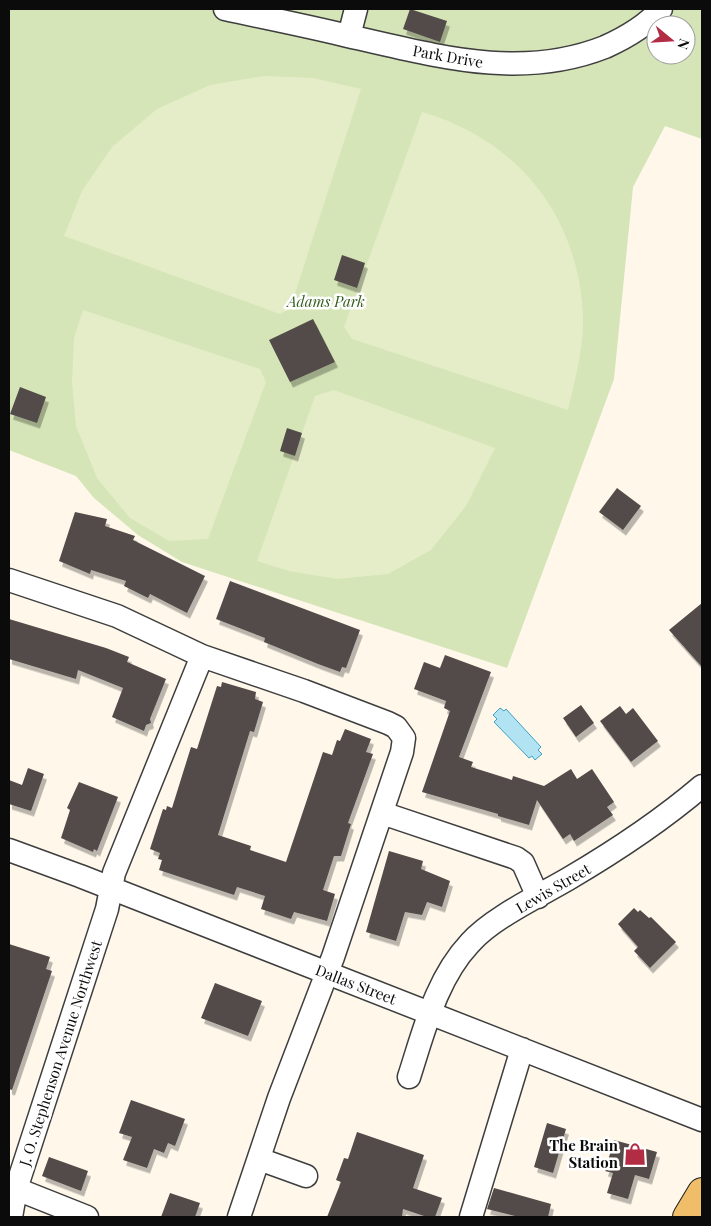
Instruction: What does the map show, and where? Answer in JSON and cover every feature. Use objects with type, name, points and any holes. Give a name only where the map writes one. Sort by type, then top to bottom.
[{"type":"main road","points":[[687,1217],[702,1192]]},
{"type":"street","name":"Park Drive","points":[[225,9],[430,54],[494,64],[540,64],[564,60],[614,43],[635,31],[661,9]]},
{"type":"street","points":[[349,36],[356,9]]},
{"type":"street","points":[[9,580],[117,616],[202,656],[304,691],[396,727],[404,738],[402,752],[382,813],[327,972],[279,1098],[239,1217]]},
{"type":"street","name":"J. O. Stephenson Avenue Northwest","points":[[11,1217],[12,1188],[25,1136],[107,909],[114,873],[202,656]]},
{"type":"street","name":"Lewis Street","points":[[409,1077],[431,1013],[448,972],[470,942],[502,918],[600,860],[702,786]]},
{"type":"street","points":[[382,813],[516,858],[523,863],[538,897]]},
{"type":"street","name":"Dallas Street","points":[[9,850],[522,1049],[604,1092],[702,1120]]},
{"type":"street","points":[[471,1217],[522,1049]]},
{"type":"street","points":[[259,1159],[306,1176]]},
{"type":"street","points":[[12,1188],[87,1217]]},
{"type":"green space","name":"Adams Park","points":[[9,9],[702,9],[702,139],[665,126],[633,187],[614,379],[507,668],[182,562],[138,535],[94,498],[76,476],[9,450]]},
{"type":"green space","points":[[264,76],[313,78],[361,89],[290,309],[280,314],[64,236],[82,191],[112,147],[157,109],[210,85]]},
{"type":"green space","points":[[422,112],[456,125],[487,142],[514,163],[537,187],[556,215],[570,246],[579,280],[583,317],[581,352],[568,410],[352,339],[344,327]]},
{"type":"green space","points":[[83,310],[260,369],[266,382],[208,539],[169,541],[130,518],[97,478],[76,426],[72,383],[74,338]]},
{"type":"green space","points":[[334,390],[495,448],[466,506],[431,550],[388,574],[337,579],[289,571],[257,561],[315,396]]},
{"type":"water","points":[[500,708],[504,711],[506,709],[541,747],[538,750],[542,754],[535,760],[532,756],[529,758],[494,722],[497,719],[493,715]]},
{"type":"building","points":[[410,9],[447,21],[440,42],[403,29]]},
{"type":"building","points":[[342,255],[365,263],[357,288],[334,280]]},
{"type":"building","points":[[313,319],[335,362],[290,382],[269,340]]},
{"type":"building","points":[[20,387],[46,397],[37,423],[10,414]]},
{"type":"building","points":[[287,428],[302,433],[295,456],[280,451]]},
{"type":"building","points":[[617,488],[641,506],[623,530],[599,512]]},
{"type":"building","points":[[75,512],[107,519],[105,526],[135,536],[133,540],[205,576],[187,613],[150,594],[148,598],[124,586],[126,581],[91,570],[90,574],[59,561]]},
{"type":"building","points":[[230,581],[360,630],[346,668],[342,667],[340,672],[318,664],[264,642],[265,638],[216,619]]},
{"type":"building","points":[[702,603],[702,667],[669,630]]},
{"type":"building","points":[[9,619],[106,648],[129,657],[127,662],[166,679],[150,719],[151,723],[146,725],[144,731],[112,717],[123,688],[78,670],[76,679],[9,659]]},
{"type":"building","points":[[445,655],[491,672],[459,757],[473,762],[471,767],[512,780],[513,776],[544,786],[571,769],[577,779],[592,769],[614,802],[607,807],[613,815],[574,841],[570,834],[563,839],[537,800],[529,825],[422,792],[450,711],[444,708],[446,701],[414,689],[424,662],[440,668]]},
{"type":"building","points":[[222,682],[256,692],[255,699],[263,702],[254,732],[250,731],[218,835],[251,846],[250,850],[286,862],[323,752],[332,755],[337,740],[340,741],[345,729],[371,739],[366,752],[373,754],[348,823],[351,824],[341,856],[334,856],[323,890],[335,894],[327,921],[294,912],[291,919],[261,909],[265,896],[237,887],[234,895],[159,870],[162,860],[158,859],[160,853],[150,849],[163,809],[166,810],[167,806],[172,808],[191,747],[197,749],[217,686],[221,687]]},
{"type":"building","points":[[581,705],[594,723],[576,737],[563,718]]},
{"type":"building","points":[[620,706],[626,714],[633,708],[658,741],[631,762],[600,721]]},
{"type":"building","points":[[28,768],[44,774],[31,811],[9,804],[9,780],[22,785]]},
{"type":"building","points":[[79,782],[118,797],[97,851],[94,849],[93,852],[61,838],[70,810],[67,808]]},
{"type":"building","points":[[389,851],[423,861],[421,869],[450,881],[442,907],[427,902],[422,915],[405,912],[396,941],[366,932]]},
{"type":"building","points":[[634,908],[638,912],[640,910],[649,918],[651,917],[676,942],[650,968],[634,951],[638,947],[618,924]]},
{"type":"building","points":[[9,944],[50,957],[46,969],[52,971],[12,1090],[9,1089]]},
{"type":"building","points":[[215,983],[262,1001],[248,1036],[201,1018]]},
{"type":"building","points":[[131,1100],[185,1119],[175,1146],[168,1143],[164,1153],[154,1149],[147,1168],[123,1160],[132,1137],[119,1133]]},
{"type":"building","points":[[547,1123],[566,1129],[553,1173],[534,1167]]},
{"type":"building","points":[[357,1132],[424,1155],[413,1188],[442,1198],[435,1217],[427,1217],[403,1209],[402,1217],[327,1217],[341,1182],[336,1180],[344,1158],[348,1159]]},
{"type":"building","points":[[614,1140],[657,1152],[649,1179],[635,1175],[628,1199],[607,1193],[613,1173],[605,1171]]},
{"type":"building","points":[[49,1157],[88,1171],[81,1191],[42,1176]]},
{"type":"building","points":[[494,1188],[551,1204],[548,1217],[519,1217],[487,1209]]},
{"type":"building","points":[[170,1193],[200,1203],[195,1217],[161,1217]]},
{"type":"place","name":"The Brain Station","points":[[635,1154]]}]
